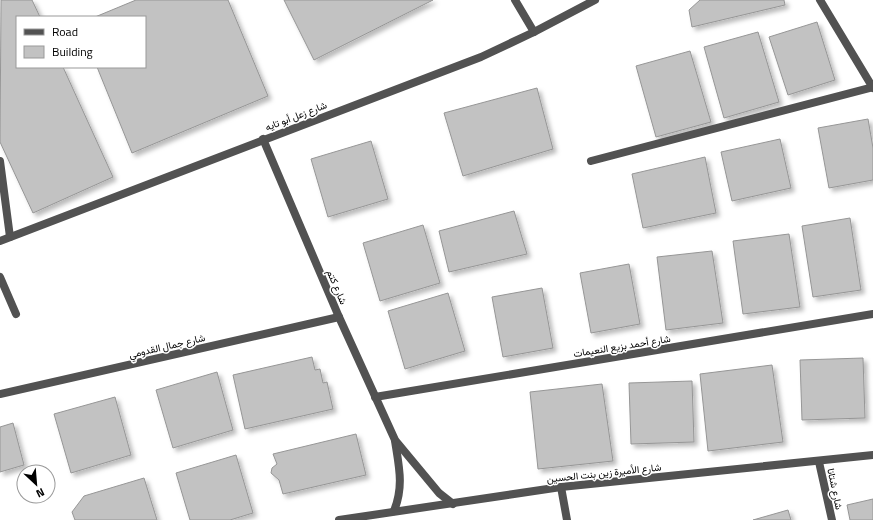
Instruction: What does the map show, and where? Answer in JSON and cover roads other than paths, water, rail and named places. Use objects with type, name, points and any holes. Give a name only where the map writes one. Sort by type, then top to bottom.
[{"type":"street","points":[[515,0],[534,32]]},
{"type":"street","name":"شارع زعل أبو تايه","points":[[0,241],[263,139],[481,57],[534,32],[595,0]]},
{"type":"street","points":[[591,161],[873,88],[820,0]]},
{"type":"street","name":"شارع كتم","points":[[263,139],[338,317],[395,440],[439,493],[454,504]]},
{"type":"street","points":[[0,162],[10,237]]},
{"type":"street","points":[[0,276],[16,314]]},
{"type":"street","name":"شارع أحمد بزيع النعيمات","points":[[375,397],[873,314]]},
{"type":"street","name":"شارع جمال القدومي","points":[[0,394],[338,317]]},
{"type":"street","name":"شارع كتم","points":[[394,511],[400,497],[401,482],[395,440]]},
{"type":"street","name":"شارع الأميرة زين بنت الحسين","points":[[338,520],[561,487],[819,462],[873,455]]},
{"type":"street","name":"شارع شتانا","points":[[819,462],[832,520]]},
{"type":"street","points":[[561,487],[566,520]]}]
